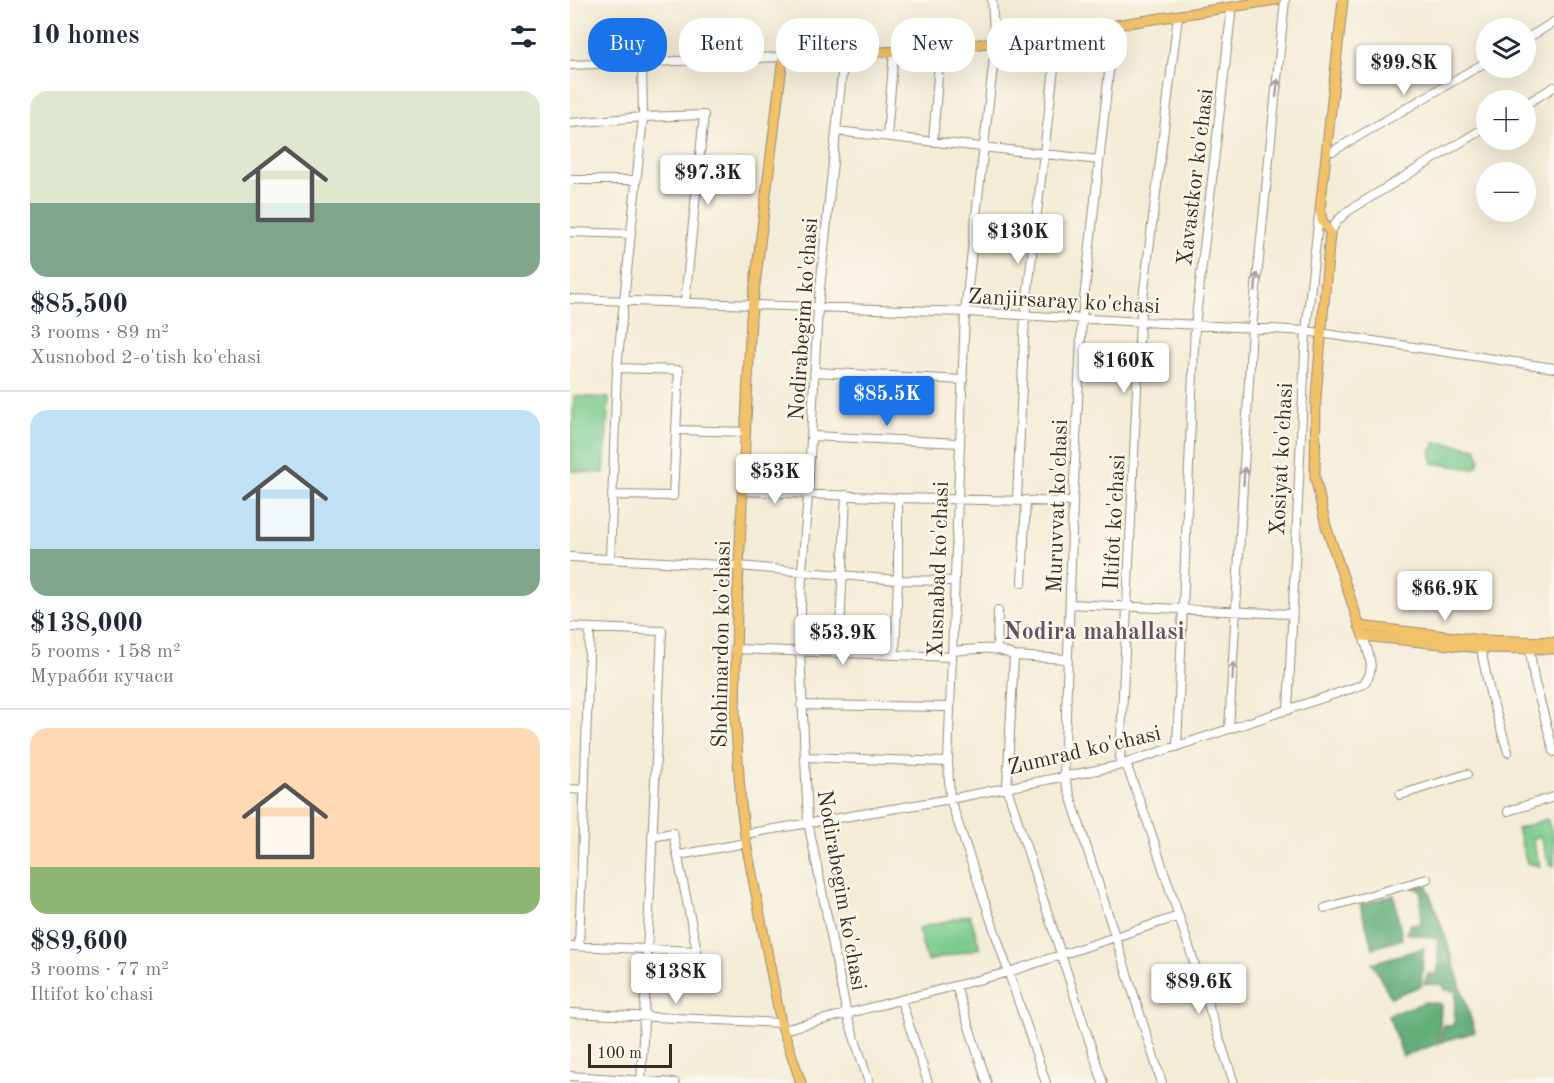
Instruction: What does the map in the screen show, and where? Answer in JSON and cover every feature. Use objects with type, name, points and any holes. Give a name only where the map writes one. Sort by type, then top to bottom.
[{"type":"main road","points":[[1127,24],[1275,0]]},
{"type":"main road","name":"Xosiyat ko'chasi","points":[[1343,0],[1320,210],[1322,220],[1330,233],[1316,397],[1316,486],[1326,526],[1359,626]]},
{"type":"main road","name":"Shohimardon ko'chasi","points":[[781,72],[752,305],[735,649],[736,744],[745,838],[782,1026],[801,1083]]},
{"type":"main road","points":[[1359,626],[1480,644]]},
{"type":"main road","name":"Zumrad ko'chasi","points":[[1359,626],[1363,636]]},
{"type":"main road","points":[[1363,636],[1554,649]]},
{"type":"main road","points":[[1528,646],[1554,642]]},
{"type":"street","name":"Xusnabad ko'chasi","points":[[992,0],[994,18]]},
{"type":"street","points":[[1229,729],[1251,328],[1285,0]]},
{"type":"street","name":"Xavastkor ko'chasi","points":[[1177,747],[1195,326],[1231,15],[1230,7]]},
{"type":"street","name":"Iltifot ko'chasi","points":[[1178,16],[1140,322],[1120,760],[1128,769],[1150,829],[1234,1083]]},
{"type":"street","points":[[1536,33],[1554,22]]},
{"type":"street","points":[[667,62],[776,57]]},
{"type":"street","points":[[570,65],[588,64]]},
{"type":"street","points":[[1327,151],[1333,151],[1476,68]]},
{"type":"street","points":[[610,559],[617,368],[643,117],[642,72]]},
{"type":"street","name":"Nodirabegim ko'chasi","points":[[842,72],[818,308],[802,571],[801,705],[808,822],[847,1015],[869,1083]]},
{"type":"street","points":[[886,136],[892,72]]},
{"type":"street","points":[[933,142],[938,72]]},
{"type":"street","name":"Xusnabad ko'chasi","points":[[993,72],[965,312],[948,762],[950,799],[1046,1083]]},
{"type":"street","points":[[1017,500],[1025,315],[1053,72]]},
{"type":"street","name":"Muruvvat ko'chasi","points":[[1109,72],[1082,318],[1064,776],[1162,1083]]},
{"type":"street","points":[[1536,98],[1554,87]]},
{"type":"street","points":[[570,123],[704,115],[685,302]]},
{"type":"street","points":[[836,131],[1099,160]]},
{"type":"street","points":[[1330,233],[1337,221],[1348,211],[1476,133]]},
{"type":"street","points":[[570,180],[636,180]]},
{"type":"street","name":"Xosiyat ko'chasi","points":[[1288,711],[1306,331],[1320,210]]},
{"type":"street","points":[[570,232],[630,234]]},
{"type":"street","name":"Zanjirsaray ko'chasi","points":[[570,299],[965,312],[1306,331],[1554,368]]},
{"type":"street","points":[[612,495],[673,496],[678,430],[679,370],[617,368]]},
{"type":"street","points":[[815,372],[963,380]]},
{"type":"street","points":[[678,430],[746,432]]},
{"type":"street","points":[[812,436],[960,443]]},
{"type":"street","points":[[743,491],[898,498],[1073,502]]},
{"type":"street","points":[[839,653],[846,495]]},
{"type":"street","points":[[895,655],[898,498]]},
{"type":"street","points":[[1022,583],[1026,500]]},
{"type":"street","points":[[570,557],[739,566],[898,580],[954,581]]},
{"type":"street","points":[[1070,604],[1292,614]]},
{"type":"street","points":[[997,650],[998,610]]},
{"type":"street","points":[[570,627],[662,631],[641,1082]]},
{"type":"street","points":[[579,947],[590,628]]},
{"type":"street","name":"Zumrad ko'chasi","points":[[679,855],[808,822],[950,799],[1124,764],[1352,689],[1365,682],[1370,675],[1371,666],[1363,636]]},
{"type":"street","points":[[1480,644],[1490,693],[1508,752]]},
{"type":"street","points":[[1528,646],[1534,679],[1554,752]]},
{"type":"street","points":[[735,649],[895,655],[953,654],[979,648],[997,650],[1014,656],[1067,659]]},
{"type":"street","points":[[1014,656],[1007,788],[1103,1083]]},
{"type":"street","points":[[801,705],[949,707]]},
{"type":"street","points":[[804,757],[948,762]]},
{"type":"street","points":[[1400,795],[1467,774]]},
{"type":"street","points":[[570,789],[585,790]]},
{"type":"street","points":[[1508,811],[1554,797]]},
{"type":"street","points":[[570,946],[697,951],[673,833],[652,837]]},
{"type":"street","points":[[1325,908],[1427,879]]},
{"type":"street","points":[[570,1013],[782,1026],[847,1015],[1009,972],[1179,916]]},
{"type":"street","points":[[956,986],[987,1083]]},
{"type":"street","points":[[901,1000],[928,1083]]},
{"type":"street","points":[[570,1076],[675,1083]]},
{"type":"green space","points":[[574,396],[609,398],[604,473],[570,471]]},
{"type":"green space","points":[[1436,442],[1476,448],[1480,459],[1478,465],[1473,469],[1433,463],[1430,452]]},
{"type":"green space","points":[[1547,819],[1554,838],[1554,866],[1549,863],[1540,836],[1532,839],[1540,866],[1527,863],[1517,829]]},
{"type":"green space","points":[[1426,884],[1475,1032],[1441,1042],[1443,1025],[1454,1025],[1456,991],[1444,990],[1443,984],[1424,984],[1428,974],[1438,974],[1438,939],[1406,933],[1411,924],[1421,924],[1421,890],[1410,887]]},
{"type":"green space","points":[[1394,895],[1402,939],[1373,948],[1360,905]]},
{"type":"green space","points":[[970,915],[980,948],[927,961],[918,928]]},
{"type":"green space","points":[[1424,948],[1421,986],[1391,997],[1372,963]]},
{"type":"green space","points":[[1426,1002],[1441,1004],[1439,1043],[1403,1056],[1388,1015]]},
{"type":"district","name":"Nodira mahallasi","points":[[1094,631]]}]
